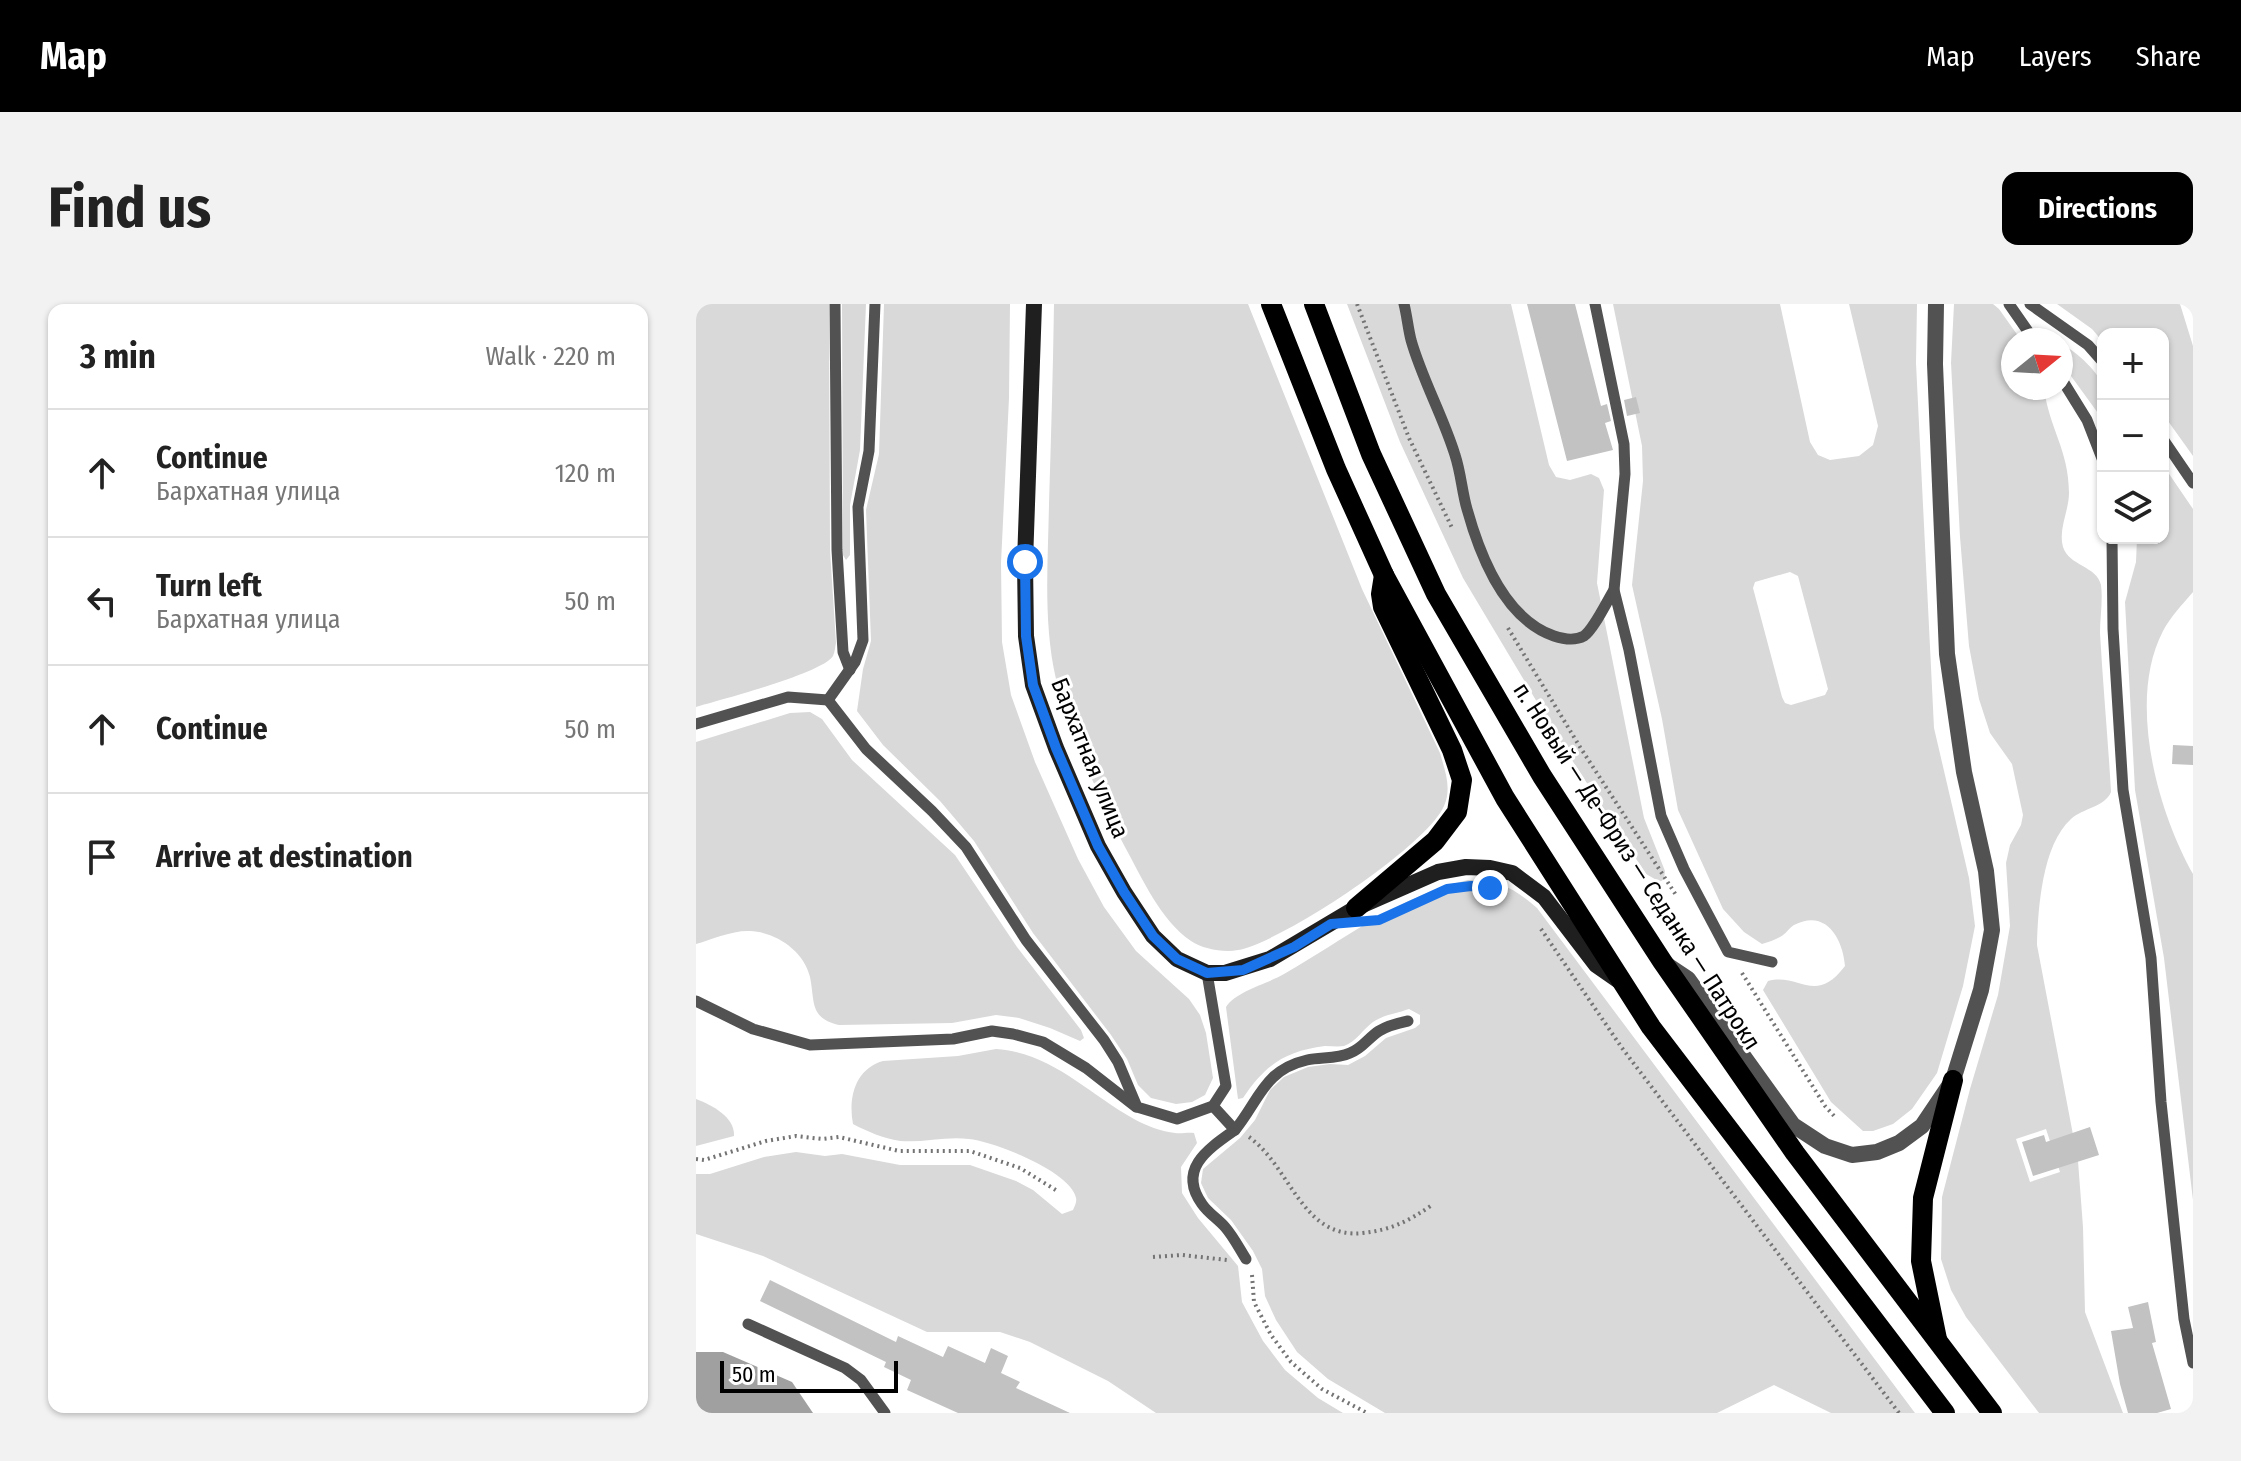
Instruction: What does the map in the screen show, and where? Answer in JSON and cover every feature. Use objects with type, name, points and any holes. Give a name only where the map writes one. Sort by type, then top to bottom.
[{"type":"main road","name":"Бархатная улица","points":[[1034,304],[1025,562],[1026,636],[1033,685],[1098,846],[1124,892],[1153,936],[1169,952],[1207,973]]},
{"type":"main road","points":[[1271,304],[1336,469],[1384,575],[1505,798],[1651,1027],[1945,1413]]},
{"type":"main road","name":"п. Новый — Де-Фриз — Седанка — Патрокл","points":[[1314,304],[1371,454],[1436,594],[1542,776],[1662,961],[1795,1153],[1992,1413]]},
{"type":"main road","points":[[1356,908],[1435,841],[1457,812],[1462,780],[1452,750],[1383,607],[1381,594],[1384,575]]},
{"type":"main road","points":[[1207,973],[1243,970],[1270,959],[1356,908],[1438,872],[1466,867],[1512,873],[1544,897],[1596,965],[1621,982]]},
{"type":"main road","points":[[1938,1343],[1921,1261],[1923,1198],[1953,1080]]},
{"type":"street","points":[[1662,961],[1688,979],[1793,1125],[1825,1146],[1852,1155],[1877,1152],[1899,1143],[1922,1126],[1953,1080],[1981,990],[1992,930],[1986,871],[1959,747],[1947,654],[1935,364],[1936,304]]},
{"type":"lane","points":[[835,304],[837,550],[843,652],[850,670]]},
{"type":"lane","points":[[828,700],[850,670],[863,640],[858,507],[869,451],[875,304]]},
{"type":"lane","points":[[1404,304],[1412,341],[1456,458],[1466,508],[1477,540],[1489,568],[1513,607],[1543,632],[1560,639],[1575,639],[1585,635],[1614,590]]},
{"type":"lane","points":[[1595,304],[1624,444],[1625,474],[1614,590],[1629,650],[1661,816],[1684,869],[1728,952],[1772,962]]},
{"type":"lane","points":[[2009,304],[2026,328]]},
{"type":"lane","points":[[2030,304],[2088,345],[2097,355]]},
{"type":"lane","points":[[2073,397],[2087,420],[2097,446]]},
{"type":"lane","points":[[2169,448],[2193,483]]},
{"type":"lane","points":[[2112,544],[2113,629],[2123,790],[2151,958],[2162,1117],[2184,1319],[2193,1363]]},
{"type":"lane","points":[[696,724],[788,697],[828,700],[866,749],[966,847],[1026,940],[1104,1040],[1118,1062],[1137,1107]]},
{"type":"lane","points":[[696,1001],[753,1029],[810,1045],[953,1039],[992,1031],[1013,1034],[1043,1042],[1086,1068],[1137,1107],[1177,1119],[1213,1106],[1226,1086],[1207,973]]},
{"type":"lane","points":[[1246,1259],[1226,1228],[1204,1206],[1193,1188],[1194,1168],[1206,1152],[1235,1130],[1248,1114],[1262,1086],[1277,1072],[1304,1060],[1345,1056],[1358,1050],[1380,1031],[1408,1021]]},
{"type":"lane","points":[[1213,1106],[1235,1130]]},
{"type":"lane","points":[[748,1324],[845,1368],[861,1380],[885,1413]]},
{"type":"path","points":[[1539,926],[1622,1048],[1899,1413]]},
{"type":"path","points":[[1728,952],[1825,1106],[1836,1118]]},
{"type":"path","points":[[1235,1130],[1260,1146],[1310,1213],[1330,1230],[1353,1234],[1385,1231],[1408,1223],[1432,1205]]},
{"type":"path","points":[[696,1159],[704,1160],[766,1141],[796,1136],[839,1137],[899,1151],[970,1151],[1020,1168],[1059,1192]]},
{"type":"path","points":[[1153,1257],[1182,1255],[1246,1259],[1251,1272],[1254,1302],[1271,1335],[1291,1362],[1322,1389],[1367,1413]]},
{"type":"shaded area","points":[[702,304],[829,304],[830,550],[836,643],[833,656],[811,670],[696,707],[696,309]]},
{"type":"shaded area","points":[[842,304],[866,304],[860,450],[850,505],[850,555],[846,560],[843,555]]},
{"type":"shaded area","points":[[884,304],[1010,304],[1001,563],[1002,642],[1011,695],[1035,762],[1078,859],[1104,907],[1136,951],[1189,999],[1200,1015],[1213,1078],[1205,1095],[1192,1102],[1176,1104],[1151,1098],[1138,1085],[1127,1059],[1111,1035],[1033,933],[974,841],[940,801],[883,745],[857,711],[871,641],[866,510],[879,454]]},
{"type":"shaded area","points":[[1054,304],[1248,304],[1362,589],[1444,766],[1448,786],[1444,806],[1432,824],[1410,845],[1318,912],[1259,943],[1238,950],[1220,951],[1196,944],[1161,911],[1105,808],[1061,699],[1049,636],[1047,592]]},
{"type":"shaded area","points":[[1347,304],[1511,304],[1549,465],[1556,477],[1570,480],[1591,474],[1599,478],[1604,490],[1597,583],[1644,818],[1665,871],[1664,879],[1660,882],[1646,874],[1568,754],[1463,578],[1400,442]]},
{"type":"shaded area","points":[[1613,304],[1780,304],[1810,442],[1818,455],[1830,460],[1859,456],[1873,445],[1878,426],[1849,304],[1917,304],[1916,363],[1934,728],[1969,878],[1975,926],[1963,986],[1937,1073],[1912,1109],[1893,1124],[1863,1131],[1831,1102],[1763,990],[1768,981],[1779,979],[1816,986],[1834,978],[1845,966],[1841,946],[1831,929],[1815,920],[1805,921],[1762,944],[1744,932],[1723,909],[1678,810],[1662,719],[1632,585],[1643,481],[1642,446]],"holes":[[[1790,572],[1798,576],[1828,689],[1825,695],[1791,705],[1785,703],[1782,697],[1753,588],[1755,582]]]},
{"type":"shaded area","points":[[1954,304],[1993,304],[2012,328],[2001,328],[2001,400],[2047,400],[2068,478],[2063,547],[2071,558],[2094,574],[2101,585],[2100,633],[2111,792],[2104,801],[2081,812],[2061,830],[2044,878],[2037,945],[2078,1161],[2085,1312],[2123,1413],[2039,1413],[1966,1317],[1951,1290],[1941,1259],[1942,1197],[1998,995],[2010,926],[2006,863],[2023,815],[2012,764],[1990,733],[1979,699],[1969,646],[1951,363]],"holes":[[[2046,1129],[2060,1172],[2030,1182],[2016,1139]]]},
{"type":"shaded area","points":[[2057,304],[2180,304],[2193,346],[2193,456],[2169,422],[2169,328],[2097,328],[2097,335]]},
{"type":"shaded area","points":[[2073,352],[2097,376],[2097,412],[2073,379]]},
{"type":"shaded area","points":[[2169,474],[2193,509],[2193,592],[2166,626],[2152,659],[2147,689],[2147,721],[2158,787],[2168,819],[2193,874],[2193,1200],[2164,958],[2135,790],[2125,602],[2136,562],[2137,544],[2169,544]]},
{"type":"shaded area","points":[[810,712],[822,719],[852,760],[955,855],[1084,1038],[1080,1041],[1019,1018],[996,1015],[952,1023],[839,1025],[818,1013],[807,968],[795,951],[779,939],[760,932],[743,931],[696,944],[696,742],[790,713]]},
{"type":"shaded area","points":[[1468,880],[1506,886],[1537,908],[1915,1413],[1831,1413],[1774,1385],[1717,1413],[1385,1413],[1328,1379],[1297,1352],[1265,1296],[1262,1269],[1253,1251],[1231,1220],[1208,1198],[1201,1183],[1203,1169],[1240,1138],[1255,1120],[1270,1090],[1284,1077],[1308,1067],[1348,1065],[1365,1056],[1386,1038],[1415,1028],[1420,1024],[1420,1015],[1409,1009],[1391,1014],[1373,1022],[1344,1046],[1311,1048],[1287,1056],[1268,1068],[1243,1098],[1238,1099],[1226,1007],[1244,992],[1284,974],[1372,920],[1442,887]]},
{"type":"shaded area","points":[[996,1049],[1016,1052],[1052,1066],[1143,1124],[1170,1132],[1194,1133],[1197,1143],[1181,1167],[1182,1193],[1198,1218],[1238,1266],[1242,1302],[1263,1341],[1285,1370],[1318,1398],[1343,1413],[1156,1413],[1108,1381],[1030,1342],[1000,1332],[927,1332],[763,1256],[696,1234],[696,1174],[710,1174],[764,1157],[796,1152],[825,1156],[842,1154],[900,1165],[970,1165],[1033,1190],[1062,1214],[1073,1210],[1076,1198],[1061,1178],[1047,1168],[995,1145],[952,1138],[900,1141],[853,1124],[852,1104],[856,1086],[873,1065],[883,1061],[958,1056]]},
{"type":"shaded area","points":[[696,1099],[727,1118],[734,1136],[696,1146]]},
{"type":"shaded area","points":[[696,1352],[723,1352],[792,1382],[813,1413],[696,1413]]},
{"type":"building","points":[[1527,304],[1575,304],[1601,406],[1607,404],[1611,421],[1605,423],[1613,450],[1567,461]]},
{"type":"building","points":[[1636,397],[1640,413],[1627,416],[1624,400]]},
{"type":"building","points":[[2173,745],[2193,746],[2193,765],[2172,764]]},
{"type":"building","points":[[2090,1127],[2099,1155],[2033,1176],[2022,1142],[2044,1135],[2046,1142]]},
{"type":"building","points":[[770,1280],[896,1342],[898,1336],[943,1357],[948,1346],[985,1363],[991,1348],[1008,1356],[1001,1373],[1020,1382],[1016,1388],[1070,1413],[958,1413],[907,1390],[911,1380],[884,1367],[886,1362],[760,1301]]},
{"type":"building","points":[[2148,1302],[2156,1342],[2152,1343],[2171,1409],[2157,1413],[2128,1413],[2111,1331],[2133,1328],[2128,1307]]},
{"type":"route","points":[[1025,562],[1026,636],[1033,685],[1056,748],[1098,846],[1124,892],[1153,936],[1177,959],[1207,973],[1243,970],[1294,947],[1331,924],[1379,920],[1447,889],[1471,886],[1490,888]]}]
